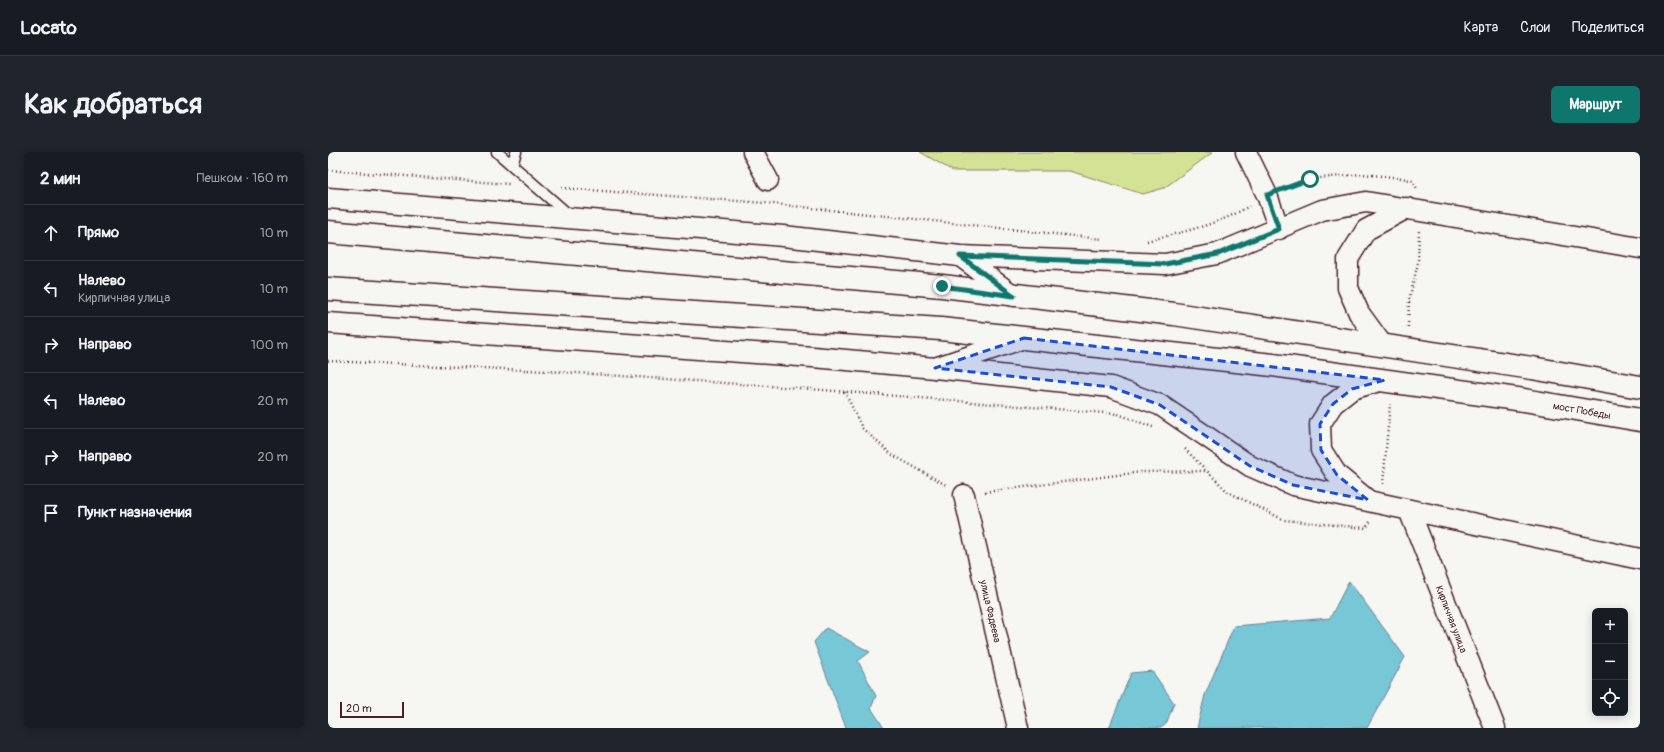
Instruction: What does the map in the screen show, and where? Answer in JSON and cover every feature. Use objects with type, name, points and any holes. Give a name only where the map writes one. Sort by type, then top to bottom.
[{"type":"main road","points":[[328,232],[942,286],[1014,296],[1174,314],[1532,368],[1640,387]]},
{"type":"main road","name":"мост Победы","points":[[328,289],[941,329],[1274,365],[1524,400],[1640,420]]},
{"type":"street","points":[[753,152],[768,180]]},
{"type":"street","points":[[1246,152],[1267,195],[1279,229]]},
{"type":"street","points":[[328,198],[783,236],[960,256],[1165,264],[1218,254],[1322,210],[1366,202],[1640,248]]},
{"type":"street","points":[[1383,346],[1359,313],[1348,288],[1348,259],[1366,230],[1414,209]]},
{"type":"street","points":[[960,256],[1014,296]]},
{"type":"street","points":[[328,323],[805,356],[1111,386],[1160,405],[1250,466],[1293,485],[1640,559]]},
{"type":"street","points":[[935,368],[1024,338]]},
{"type":"street","points":[[1375,502],[1337,475],[1321,450],[1320,424],[1333,404],[1352,389],[1385,380]]},
{"type":"street","name":"улица Фадеева","points":[[964,495],[1018,728]]},
{"type":"street","name":"Кирпичная улица","points":[[1409,510],[1494,728]]},
{"type":"lane","points":[[497,152],[573,218]]},
{"type":"lane","points":[[512,165],[516,152]]},
{"type":"path","points":[[328,170],[765,203],[1108,240]]},
{"type":"path","points":[[1146,241],[1235,215],[1267,195],[1310,179],[1362,174],[1402,178],[1413,181],[1420,195],[1414,209],[1418,263],[1409,300],[1408,329]]},
{"type":"path","points":[[328,361],[548,371],[845,392],[1118,414],[1158,429]]},
{"type":"path","points":[[845,392],[862,428],[892,454],[964,495],[1141,472],[1207,471]]},
{"type":"path","points":[[1181,445],[1228,492],[1284,520],[1366,528],[1375,502],[1390,403]]},
{"type":"highlighted area","points":[[1024,338],[1385,380],[1352,389],[1333,404],[1320,424],[1321,450],[1337,475],[1368,500],[1293,485],[1250,466],[1160,405],[1111,387],[935,368]]},
{"type":"green space","points":[[920,152],[1213,152],[1164,188],[1143,194],[1070,171],[953,171]]},
{"type":"water","points":[[1349,581],[1405,657],[1367,728],[1197,728],[1205,695],[1234,626],[1330,618]]},
{"type":"water","points":[[826,628],[870,652],[858,661],[876,696],[871,708],[884,728],[846,728],[814,642]]},
{"type":"water","points":[[1152,671],[1174,703],[1166,724],[1161,728],[1109,728],[1131,673]]},
{"type":"route","points":[[942,286],[1014,296],[960,256],[1165,264],[1218,254],[1279,229],[1267,195],[1310,179]]}]
